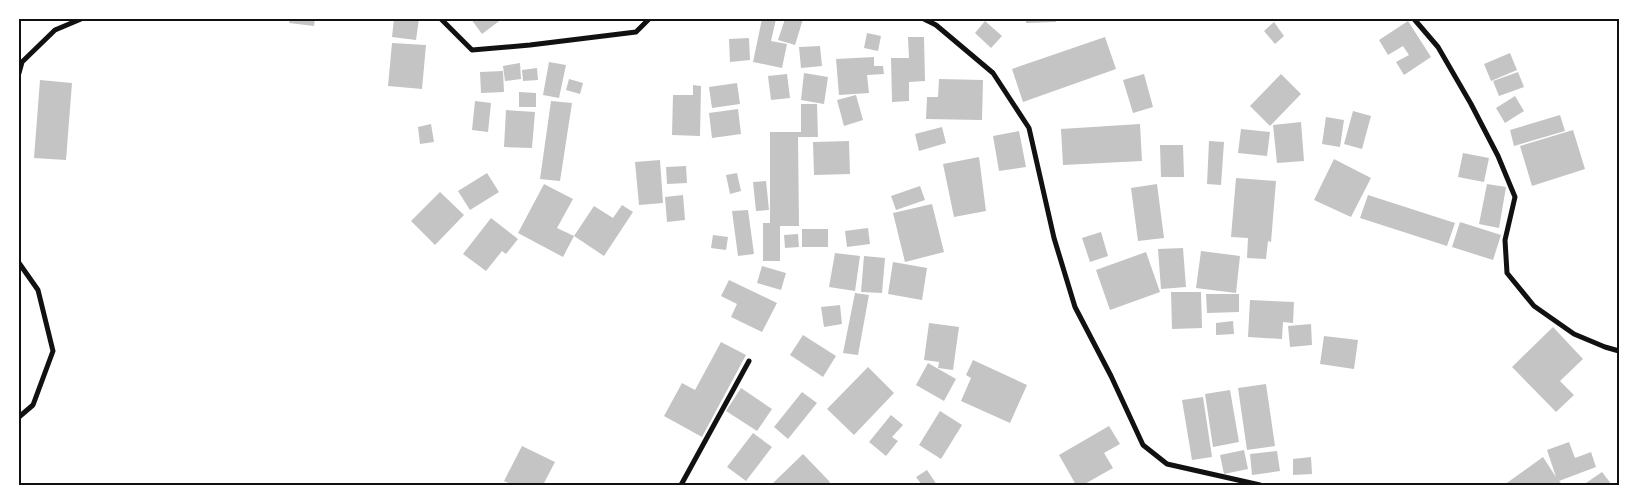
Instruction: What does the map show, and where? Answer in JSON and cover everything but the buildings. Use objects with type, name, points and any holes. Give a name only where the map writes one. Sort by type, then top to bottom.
[{"type":"street","points":[[19,73],[22,62],[55,30],[80,19]]},
{"type":"street","points":[[441,19],[472,50],[636,32],[649,19]]},
{"type":"street","points":[[924,19],[936,25],[993,73],[1029,128],[1054,238],[1075,307],[1111,376],[1143,445],[1167,464],[1260,485]]},
{"type":"street","points":[[1414,19],[1438,47],[1472,104],[1498,156],[1514,197],[1505,240],[1507,273],[1534,306],[1542,312],[1574,334],[1604,347],[1619,351]]},
{"type":"street","points":[[19,263],[38,290],[53,350],[33,405],[19,416]]},
{"type":"street","points":[[681,485],[749,361]]}]
